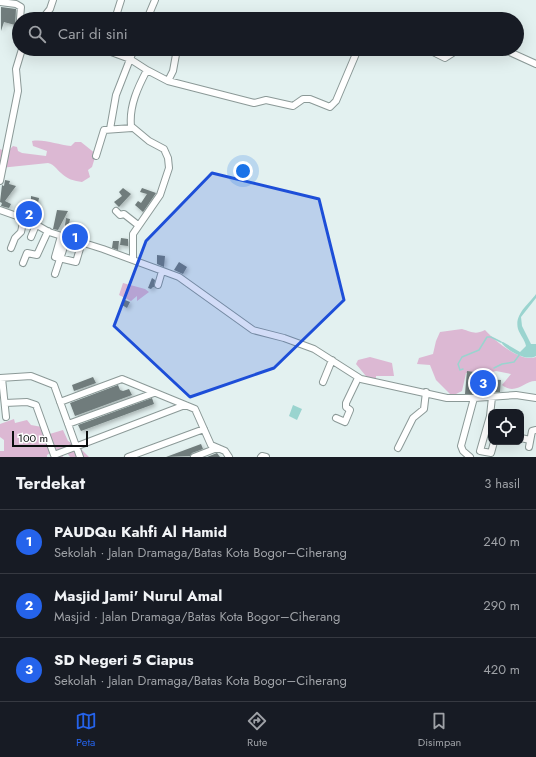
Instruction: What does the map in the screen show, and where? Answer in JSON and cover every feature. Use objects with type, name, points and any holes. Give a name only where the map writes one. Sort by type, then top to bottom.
[{"type":"street","points":[[48,12],[53,0]]},
{"type":"street","points":[[117,12],[120,0]]},
{"type":"street","points":[[150,12],[155,0]]},
{"type":"street","points":[[0,2],[16,4],[21,7],[21,12]]},
{"type":"street","points":[[0,181],[18,86],[16,69],[20,56]]},
{"type":"street","points":[[122,56],[168,80],[254,103],[266,100],[292,106],[303,100],[310,99],[330,106],[336,101],[355,56]]},
{"type":"street","points":[[110,129],[116,95],[131,56]]},
{"type":"street","points":[[168,80],[173,71],[176,56]]},
{"type":"street","points":[[518,56],[536,64]]},
{"type":"street","points":[[132,128],[132,108],[138,88],[147,70]]},
{"type":"street","points":[[96,156],[102,133],[106,129],[132,128],[149,141],[164,149],[169,160],[160,195],[133,234],[133,260]]},
{"type":"street","points":[[0,210],[24,218],[48,232],[82,242],[179,277],[253,330],[306,345],[332,360],[358,378],[378,384],[426,392],[447,398],[522,395],[536,398]]},
{"type":"street","points":[[116,211],[120,215],[124,214],[138,226]]},
{"type":"street","points":[[11,248],[15,238],[21,232],[24,218]]},
{"type":"street","points":[[31,237],[36,225]]},
{"type":"street","points":[[23,263],[27,253],[37,255],[48,232]]},
{"type":"street","points":[[55,274],[64,237]]},
{"type":"street","points":[[60,258],[77,262],[82,242]]},
{"type":"street","points":[[158,285],[162,271]]},
{"type":"street","points":[[323,382],[332,360]]},
{"type":"street","points":[[6,417],[1,378],[31,376],[54,385],[80,457]]},
{"type":"street","points":[[336,418],[345,421],[350,410],[346,407],[346,403],[358,378]]},
{"type":"street","points":[[60,402],[122,379],[195,409],[211,445],[225,451],[229,457]]},
{"type":"street","points":[[398,448],[413,418],[424,409],[426,392]]},
{"type":"street","points":[[68,424],[154,393]]},
{"type":"street","points":[[491,409],[492,397]]},
{"type":"street","points":[[470,457],[463,451],[462,446],[474,398]]},
{"type":"street","points":[[5,404],[27,402],[36,405],[54,455],[185,405]]},
{"type":"street","points":[[128,457],[204,429]]},
{"type":"street","points":[[488,430],[480,451],[491,453],[493,445]]},
{"type":"street","points":[[524,440],[530,443],[532,431],[536,430]]},
{"type":"street","points":[[194,457],[217,448]]},
{"type":"street","points":[[261,457],[266,457]]},
{"type":"highlighted area","points":[[212,173],[319,199],[344,300],[274,368],[190,397],[114,326],[146,241]]},
{"type":"shaded area","points":[[32,141],[42,141],[71,146],[75,142],[81,142],[96,154],[92,167],[88,170],[90,177],[82,182],[73,180],[66,177],[54,166],[48,163],[0,168],[0,149],[8,151],[13,146],[17,147],[18,151],[22,153],[46,156],[47,151],[33,146]]},
{"type":"shaded area","points":[[123,283],[145,289],[149,292],[137,301],[137,296],[131,301],[119,295]]},
{"type":"shaded area","points":[[462,329],[476,333],[485,330],[495,340],[516,354],[523,357],[536,357],[536,381],[532,381],[512,389],[502,385],[511,374],[496,371],[477,376],[477,373],[466,373],[462,391],[452,396],[436,380],[430,365],[417,364],[419,358],[433,354],[440,332]]},
{"type":"shaded area","points":[[370,357],[392,363],[394,376],[376,376],[376,382],[370,381],[356,364],[358,360]]},
{"type":"shaded area","points":[[14,419],[15,423],[27,420],[31,425],[42,427],[43,436],[63,430],[68,441],[79,447],[89,457],[70,457],[65,450],[62,454],[63,457],[54,457],[50,453],[47,457],[0,457],[0,451],[4,451],[4,440],[0,437],[0,424]]},
{"type":"water","points":[[536,294],[536,298],[521,317],[522,326],[531,344],[536,344],[536,356],[527,357],[512,352],[501,342],[520,352],[526,346],[517,324],[520,314]]},
{"type":"water","points":[[293,405],[302,409],[297,420],[289,416]]},
{"type":"building","points":[[1,7],[16,9],[16,12],[12,12],[12,24],[4,22],[1,31]]},
{"type":"building","points":[[5,180],[10,181],[9,184],[16,186],[5,201],[11,204],[9,208],[1,206],[2,203],[0,202],[2,185],[4,186]]},
{"type":"building","points":[[123,188],[131,194],[119,207],[114,202],[122,196],[119,192]]},
{"type":"building","points":[[142,188],[156,193],[143,212],[135,205],[138,201],[141,203],[147,194],[140,192]]},
{"type":"building","points":[[31,196],[39,198],[36,215],[41,220],[40,222],[23,214],[31,202]]},
{"type":"building","points":[[57,210],[68,211],[58,230],[53,229]]},
{"type":"building","points":[[66,218],[70,219],[69,224],[80,225],[79,237],[64,232]]},
{"type":"building","points":[[121,238],[128,239],[128,246],[120,245]]},
{"type":"building","points":[[113,241],[119,241],[118,250],[112,248]]},
{"type":"building","points":[[157,255],[165,256],[164,267],[157,264]]},
{"type":"building","points":[[179,262],[187,267],[183,274],[174,270]]},
{"type":"building","points":[[152,278],[155,280],[154,287],[151,289],[148,288]]},
{"type":"building","points":[[125,300],[130,302],[127,308],[122,305]]},
{"type":"building","points":[[467,371],[474,372],[474,378],[501,380],[500,392],[494,392],[494,388],[473,386],[472,394],[465,394]]},
{"type":"building","points":[[93,377],[96,383],[74,391],[72,385]]},
{"type":"building","points":[[118,385],[120,390],[123,391],[129,389],[132,395],[75,416],[70,403]]},
{"type":"building","points":[[152,398],[154,404],[81,431],[78,425]]},
{"type":"building","points":[[201,444],[203,449],[192,453],[190,456],[166,457]]},
{"type":"building","points":[[217,453],[220,457],[207,457]]},
{"type":"waterway","points":[[463,369],[460,370],[458,364],[462,357],[479,350],[487,337],[491,337],[501,342]]},
{"type":"waterway","points":[[494,368],[502,364],[514,362],[520,354]]},
{"type":"place","name":"Masjid Jami' Nurul Amal","points":[[29,214]]},
{"type":"place","name":"PAUDQu Kahfi Al Hamid","points":[[75,237]]},
{"type":"place","name":"SD Negeri 5 Ciapus","points":[[483,383]]}]
